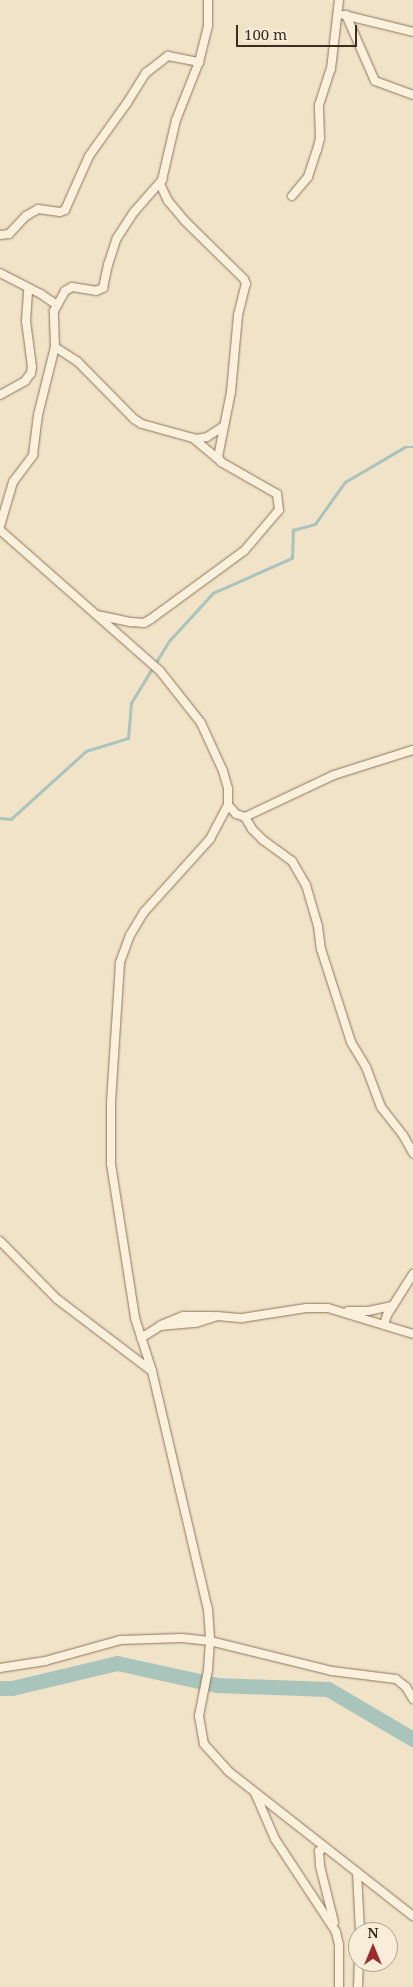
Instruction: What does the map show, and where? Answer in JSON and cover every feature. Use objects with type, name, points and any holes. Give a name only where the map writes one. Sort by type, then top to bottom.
[{"type":"street","points":[[0,526],[13,482],[33,455],[38,416],[55,347],[53,316],[57,305],[66,291],[72,288],[96,291],[103,288],[117,238],[134,212],[162,180],[176,120],[198,62],[208,25],[208,0]]},
{"type":"street","points":[[292,196],[308,177],[320,138],[319,105],[331,69],[339,0]]},
{"type":"street","points":[[337,13],[413,32]]},
{"type":"street","points":[[346,15],[375,80],[413,95]]},
{"type":"street","points":[[0,235],[9,234],[26,216],[38,209],[60,212],[65,210],[89,156],[127,104],[146,73],[168,56],[198,62]]},
{"type":"street","points":[[160,184],[168,201],[185,221],[242,276],[246,284],[238,315],[231,392],[219,450],[219,460]]},
{"type":"street","points":[[0,273],[28,289],[42,294],[57,305]]},
{"type":"street","points":[[0,395],[25,381],[31,373],[32,367],[26,321],[28,289]]},
{"type":"street","points":[[55,347],[78,362],[134,419],[142,424],[193,438],[207,437],[224,426]]},
{"type":"street","points":[[95,615],[131,622],[144,622],[151,619],[244,551],[270,523],[279,510],[277,494],[219,460],[193,438]]},
{"type":"street","points":[[0,530],[160,671],[201,723],[223,771],[228,789],[228,805],[210,839],[170,880],[144,912],[130,936],[120,963],[111,1103],[111,1164],[135,1318],[152,1371],[187,1527],[208,1609],[210,1641],[208,1670],[198,1716],[204,1744],[219,1764],[413,1916]]},
{"type":"street","points":[[228,805],[236,814],[245,816],[334,775],[413,750]]},
{"type":"street","points":[[245,816],[252,829],[263,840],[292,861],[306,885],[318,926],[321,950],[351,1042],[366,1067],[381,1107],[413,1153]]},
{"type":"street","points":[[0,1241],[57,1299],[152,1371]]},
{"type":"street","points":[[384,1325],[392,1306],[413,1274]]},
{"type":"street","points":[[141,1338],[160,1326],[183,1316],[242,1318],[306,1308],[328,1308],[360,1312],[392,1306]]},
{"type":"street","points":[[328,1308],[413,1334]]},
{"type":"street","points":[[0,1668],[45,1662],[120,1640],[157,1638],[210,1641],[332,1671],[396,1679],[406,1687],[413,1699]]},
{"type":"street","points":[[254,1791],[275,1839],[336,1932]]},
{"type":"street","points":[[324,1848],[319,1851],[320,1866],[339,1945],[339,1987]]},
{"type":"street","points":[[357,1872],[360,1922]]},
{"type":"street","points":[[358,1987],[359,1972]]},
{"type":"waterway","points":[[0,818],[11,819],[86,751],[128,738],[131,703],[169,641],[213,593],[292,558],[293,530],[315,524],[345,482],[405,447],[413,447]]},
{"type":"waterway","points":[[0,1688],[12,1688],[117,1663],[217,1685],[328,1689],[413,1739]]}]
